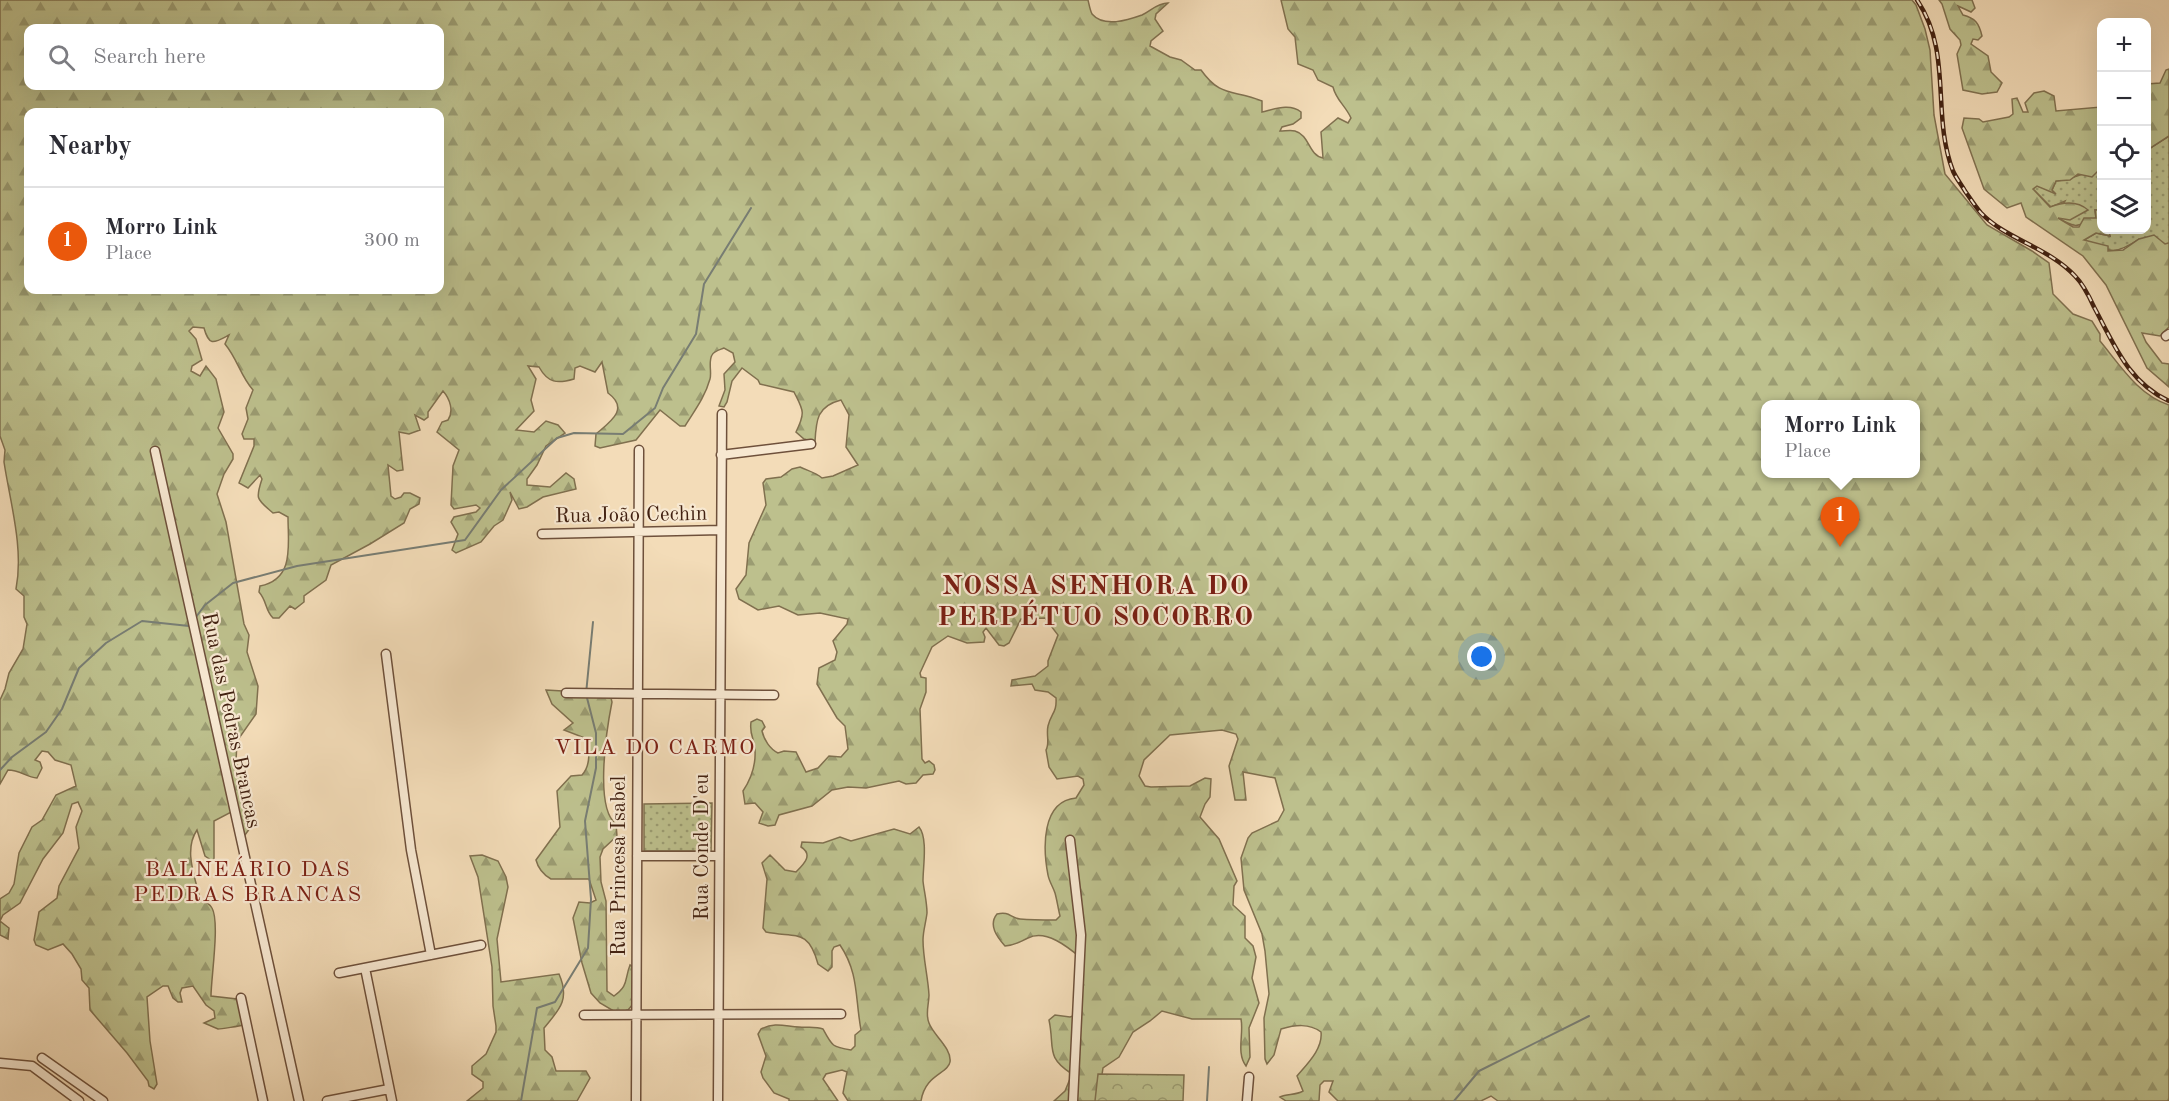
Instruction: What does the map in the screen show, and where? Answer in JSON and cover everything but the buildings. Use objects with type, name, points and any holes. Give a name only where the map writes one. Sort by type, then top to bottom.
[{"type":"street","name":"Rua Conde D'eu","points":[[718,1101],[722,414]]},
{"type":"street","points":[[722,455],[811,444]]},
{"type":"street","name":"Rua Princesa Isabel","points":[[636,1101],[639,450]]},
{"type":"street","name":"Rua das Pedras Brancas","points":[[154,451],[299,1101]]},
{"type":"street","name":"Rua João Cechin","points":[[542,534],[721,530]]},
{"type":"street","points":[[386,654],[411,850],[431,955]]},
{"type":"street","points":[[566,693],[774,695]]},
{"type":"street","points":[[1070,840],[1080,935],[1073,1101]]},
{"type":"street","points":[[637,856],[719,856]]},
{"type":"street","points":[[339,973],[481,945]]},
{"type":"street","points":[[365,968],[392,1101]]},
{"type":"street","points":[[241,998],[263,1101]]},
{"type":"street","points":[[584,1015],[841,1014]]},
{"type":"street","points":[[42,1058],[103,1101]]},
{"type":"street","points":[[0,1063],[32,1066],[79,1101]]},
{"type":"street","points":[[1247,1101],[1250,1077]]},
{"type":"street","points":[[66,1091],[72,1079]]},
{"type":"street","points":[[327,1101],[389,1089]]},
{"type":"green space","points":[[0,0],[1088,0],[1092,14],[1109,22],[1136,17],[1168,3],[1156,14],[1155,19],[1163,31],[1151,41],[1150,46],[1181,60],[1195,70],[1201,70],[1221,89],[1262,101],[1262,112],[1287,107],[1297,109],[1301,112],[1301,118],[1293,124],[1282,127],[1280,131],[1300,133],[1314,153],[1323,158],[1321,132],[1338,118],[1348,123],[1351,118],[1336,96],[1333,87],[1318,80],[1313,70],[1298,64],[1295,37],[1288,29],[1281,0],[1912,0],[1925,29],[1930,50],[1934,115],[1945,174],[1987,225],[2049,263],[2053,294],[2073,314],[2092,321],[2100,334],[2100,341],[2139,387],[2169,405],[2169,1101],[1498,1101],[1491,1096],[1481,1101],[1338,1101],[1329,1092],[1333,1081],[1324,1081],[1320,1085],[1319,1101],[1286,1101],[1280,1097],[1303,1091],[1297,1076],[1317,1050],[1321,1032],[1312,1027],[1302,1026],[1281,1029],[1274,1055],[1267,1064],[1264,1018],[1269,994],[1265,951],[1262,934],[1244,890],[1241,858],[1252,833],[1278,821],[1284,810],[1275,778],[1243,772],[1246,800],[1235,800],[1229,766],[1238,739],[1236,734],[1222,730],[1170,735],[1144,760],[1139,776],[1145,786],[1151,787],[1190,786],[1205,778],[1211,779],[1210,797],[1200,817],[1219,839],[1237,881],[1234,886],[1233,905],[1245,916],[1245,938],[1253,946],[1256,957],[1252,978],[1259,1003],[1249,1028],[1250,1057],[1246,1066],[1241,1055],[1241,1019],[1192,1019],[1162,1011],[1133,1032],[1119,1057],[1103,1068],[1098,1101],[1054,1101],[1065,1091],[1072,1074],[1054,1057],[1049,1020],[1055,1015],[1070,1017],[1076,1015],[1081,958],[1049,937],[1035,936],[1005,946],[993,927],[994,918],[1001,913],[1029,920],[1056,920],[1060,916],[1046,864],[1047,828],[1056,808],[1065,801],[1076,798],[1084,785],[1083,779],[1078,776],[1057,779],[1049,767],[1046,750],[1048,729],[1056,707],[1056,698],[1048,692],[1035,690],[1032,684],[1011,686],[1012,680],[1035,676],[1048,666],[1058,635],[1045,618],[1021,619],[1009,643],[1004,646],[999,645],[986,628],[983,632],[984,642],[967,643],[948,636],[932,647],[920,673],[921,677],[926,678],[926,692],[920,709],[922,759],[925,763],[929,761],[934,765],[933,774],[923,775],[916,783],[906,784],[899,781],[866,788],[848,787],[832,790],[812,806],[779,815],[775,825],[768,826],[759,823],[763,812],[755,803],[745,804],[743,791],[755,761],[751,722],[757,719],[762,721],[765,727],[762,731],[770,747],[778,753],[796,752],[806,772],[818,768],[829,756],[841,757],[848,749],[845,726],[837,718],[817,684],[819,668],[835,660],[837,652],[833,641],[847,624],[848,619],[820,613],[798,615],[779,606],[758,610],[739,599],[736,589],[746,575],[749,543],[766,505],[763,483],[766,479],[781,477],[792,469],[800,467],[822,478],[833,476],[858,465],[846,447],[849,415],[841,400],[822,410],[817,421],[815,442],[804,439],[796,432],[802,411],[794,392],[760,384],[742,368],[732,381],[724,407],[719,406],[725,390],[724,374],[735,362],[733,353],[724,348],[712,355],[708,386],[685,426],[680,426],[660,410],[636,440],[600,448],[595,446],[596,434],[612,420],[618,410],[617,404],[608,393],[602,362],[595,372],[580,366],[575,368],[574,379],[558,382],[546,376],[539,367],[528,366],[536,379],[531,400],[534,411],[516,430],[534,432],[546,421],[558,425],[565,433],[546,446],[527,479],[527,485],[550,487],[566,473],[574,479],[576,489],[543,497],[519,509],[510,492],[512,500],[503,520],[494,526],[481,542],[456,553],[452,550],[458,534],[451,522],[454,517],[476,512],[480,508],[476,505],[454,509],[451,505],[453,466],[459,450],[437,432],[442,422],[448,420],[451,413],[448,398],[443,391],[428,412],[428,417],[424,420],[415,415],[420,430],[409,434],[399,432],[403,470],[397,471],[388,465],[391,496],[395,499],[404,493],[410,493],[420,498],[419,504],[410,509],[404,523],[331,565],[326,580],[304,596],[304,602],[295,609],[290,606],[279,618],[273,618],[259,592],[260,586],[279,576],[284,568],[288,549],[288,517],[279,512],[273,513],[259,499],[262,479],[260,475],[248,488],[239,483],[254,446],[254,439],[244,439],[242,434],[248,419],[246,408],[253,390],[225,344],[229,335],[213,342],[208,338],[204,328],[193,327],[189,331],[196,339],[202,360],[192,366],[191,371],[200,376],[206,366],[216,379],[224,412],[218,428],[233,454],[233,459],[224,474],[217,494],[226,522],[244,624],[249,635],[247,652],[258,686],[256,714],[237,741],[236,762],[255,821],[240,842],[233,811],[214,821],[214,862],[205,856],[197,830],[191,845],[193,870],[199,895],[201,900],[211,907],[214,915],[215,937],[211,996],[237,999],[243,1025],[218,1029],[204,1023],[215,1018],[214,1011],[206,1005],[193,986],[182,988],[180,993],[182,1002],[173,998],[168,986],[163,986],[147,997],[150,1041],[157,1084],[154,1089],[149,1086],[148,1081],[127,1053],[90,1010],[89,988],[82,980],[81,969],[72,954],[63,944],[48,950],[36,945],[34,940],[39,912],[57,898],[59,886],[79,848],[76,827],[82,811],[78,802],[72,804],[63,833],[43,859],[20,903],[3,915],[0,921],[0,899],[9,893],[14,884],[19,853],[32,827],[42,820],[56,795],[76,786],[71,765],[55,760],[48,752],[42,751],[35,760],[40,762],[42,768],[37,778],[8,770],[0,784],[0,700],[9,673],[23,649],[27,624],[24,617],[24,596],[16,589],[17,541],[4,462],[5,450],[0,436]]},
{"type":"green space","points":[[1939,0],[1972,0],[1975,8],[1971,12],[1958,6],[1963,15],[1976,22],[1979,28],[1982,36],[1978,40],[1973,39],[1971,44],[1988,56],[1991,72],[2002,83],[1997,92],[1982,94],[1963,90],[1957,54],[1961,45],[1960,40],[1950,29]]},
{"type":"green space","points":[[2169,69],[2169,136],[2151,148],[2151,84],[2160,83],[2166,70]]},
{"type":"green space","points":[[2044,91],[2054,96],[2056,111],[2097,107],[2097,172],[2092,177],[2078,174],[2070,180],[2056,181],[2052,190],[2056,194],[2037,186],[2033,189],[2050,207],[2070,203],[2088,210],[2070,220],[2058,218],[2073,227],[2079,227],[2084,218],[2096,218],[2095,210],[2097,210],[2097,233],[2084,240],[2108,246],[2108,251],[2123,250],[2139,239],[2154,235],[2165,244],[2169,243],[2169,327],[2160,336],[2142,333],[2162,363],[2169,364],[2169,387],[2147,368],[2106,285],[2083,256],[2026,217],[2021,203],[2007,208],[1984,189],[1962,128],[1964,118],[1979,119],[1983,122],[2009,117],[2013,114],[2012,99],[2017,98],[2023,112],[2028,112],[2025,103],[2034,93]]},
{"type":"green space","points":[[2169,136],[2169,243],[2139,239],[2124,248],[2112,250],[2084,240],[2096,233],[2110,236],[2109,234],[2151,234],[2151,148]]},
{"type":"green space","points":[[2097,169],[2096,218],[2080,225],[2067,223],[2056,217],[2065,201],[2051,207],[2033,189],[2037,186],[2052,190],[2056,181]]},
{"type":"green space","points":[[546,690],[597,693],[611,698],[612,702],[605,747],[604,785],[605,802],[609,815],[616,824],[617,836],[603,849],[600,857],[601,882],[606,901],[607,991],[614,996],[619,992],[624,986],[630,965],[633,967],[633,1004],[628,1010],[617,1013],[600,1003],[591,993],[582,963],[573,918],[579,902],[590,903],[596,900],[589,879],[551,879],[538,866],[536,860],[560,827],[557,791],[571,776],[582,775],[589,757],[585,738],[564,730],[573,723],[552,704]]},
{"type":"green space","points":[[712,803],[711,851],[644,851],[644,804]]},
{"type":"green space","points":[[919,827],[924,845],[923,881],[927,905],[923,940],[929,995],[927,1016],[931,1028],[948,1052],[950,1062],[927,1085],[921,1101],[848,1101],[843,1093],[847,1072],[842,1070],[826,1074],[823,1079],[838,1101],[789,1101],[774,1093],[763,1078],[761,1072],[766,1056],[758,1034],[761,1029],[775,1025],[820,1028],[833,1045],[851,1050],[855,1046],[855,1035],[861,1030],[853,976],[840,945],[834,947],[832,951],[832,967],[828,971],[818,964],[810,945],[805,940],[793,935],[766,932],[763,928],[767,879],[762,863],[770,855],[785,870],[796,872],[807,857],[807,853],[801,847],[802,842],[823,843],[840,837],[851,841],[894,829],[910,834]]},
{"type":"green space","points":[[482,855],[498,861],[508,887],[497,939],[501,982],[559,974],[564,990],[562,1003],[544,1028],[545,1050],[552,1057],[556,1071],[586,1071],[590,1078],[577,1101],[467,1101],[483,1088],[483,1082],[472,1074],[472,1066],[486,1054],[496,1032],[492,967],[478,877],[470,856]]},
{"type":"green space","points":[[0,921],[9,928],[8,939],[0,935]]},
{"type":"green space","points":[[1098,1074],[1184,1075],[1183,1101],[1095,1101]]},
{"type":"waterway","points":[[196,617],[205,605],[233,583],[297,566],[465,540],[501,490],[557,438],[574,433],[623,434],[655,408],[663,388],[696,334],[704,284],[751,208]]},
{"type":"waterway","points":[[0,770],[12,757],[46,732],[62,709],[79,668],[106,643],[142,621],[189,626],[190,624]]},
{"type":"waterway","points":[[521,1101],[537,1008],[555,1002],[588,948],[591,899],[585,821],[596,768],[596,733],[586,694],[593,622]]},
{"type":"waterway","points":[[1454,1101],[1479,1071],[1589,1016]]},
{"type":"waterway","points":[[1207,1101],[1209,1067]]},
{"type":"railway","points":[[1917,0],[1928,20],[1935,41],[1943,128],[1957,179],[1979,210],[1991,222],[2053,258],[2075,276],[2086,290],[2116,348],[2133,373],[2155,393],[2169,401]]},
{"type":"place","name":"Morro Link","points":[[1840,547]]},
{"type":"district","name":"NOSSA SENHORA DO PERPÉTUO SOCORRO","points":[[1096,600]]},
{"type":"district","name":"VILA DO CARMO","points":[[655,746]]},
{"type":"district","name":"BALNEÁRIO DAS PEDRAS BRANCAS","points":[[248,880]]}]
